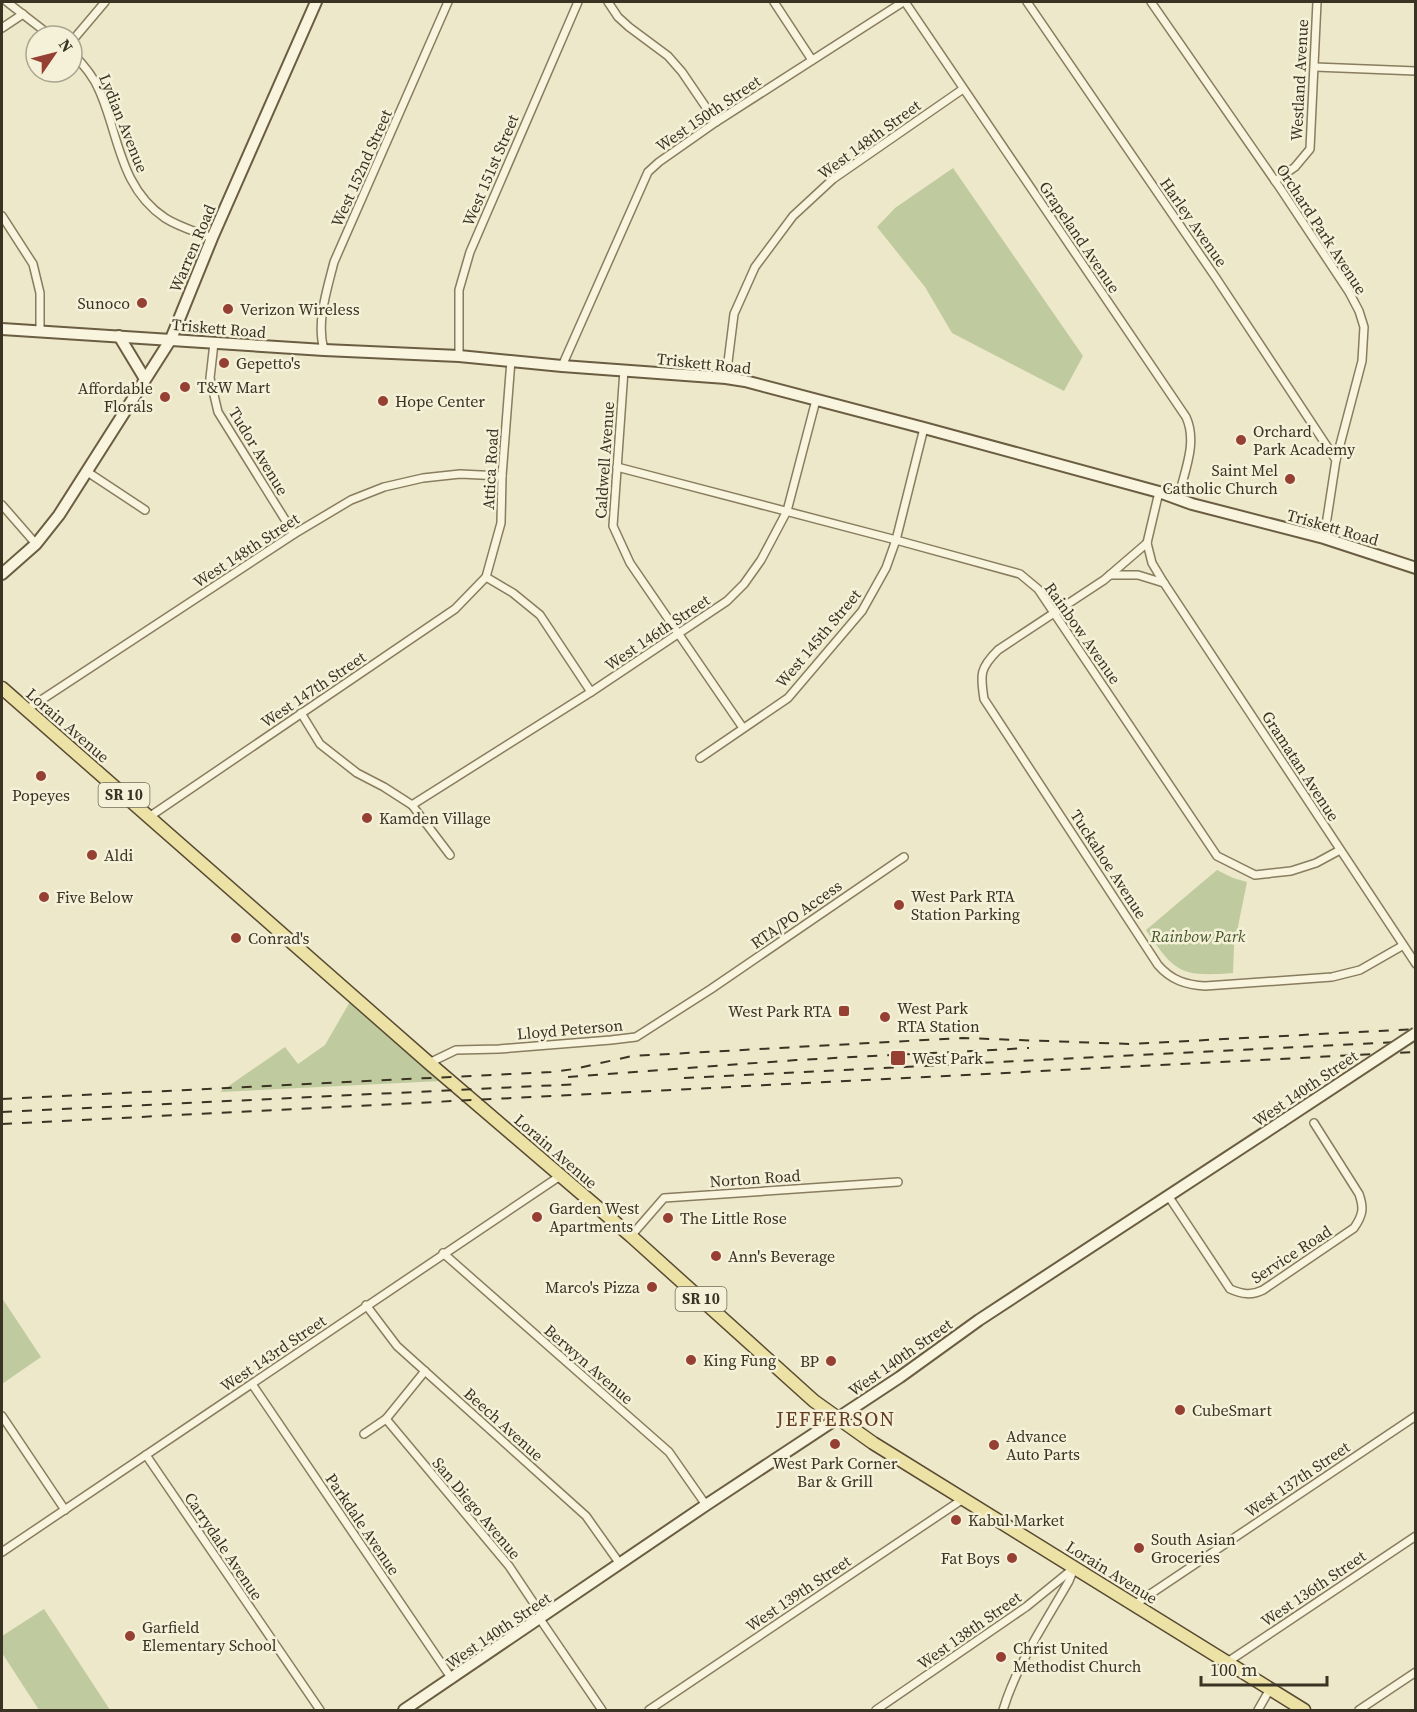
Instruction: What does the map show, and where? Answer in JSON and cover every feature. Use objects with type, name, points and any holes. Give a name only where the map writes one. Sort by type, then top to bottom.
[{"type":"main road","name":"Warren Road","points":[[2,574],[36,544],[60,515],[171,339],[212,238],[316,2]]},
{"type":"main road","name":"Triskett Road","points":[[2,329],[171,339],[214,344],[459,356],[726,378],[924,428],[1159,492],[1324,538],[1416,568]]},
{"type":"main road","points":[[119,336],[145,380]]},
{"type":"main road","name":"Lorain Avenue","points":[[2,688],[837,1419],[1304,1710]]},
{"type":"main road","name":"West 140th Street","points":[[404,1710],[706,1505],[900,1377],[979,1320],[1416,1033]]},
{"type":"street","points":[[7,2],[36,24]]},
{"type":"street","points":[[84,27],[105,2]]},
{"type":"street","name":"West 152nd Street","points":[[324,350],[321,339],[324,301],[334,262],[448,2]]},
{"type":"street","name":"West 151st Street","points":[[459,356],[459,290],[470,252],[578,2]]},
{"type":"street","points":[[608,2],[618,17],[629,27],[668,56],[682,72],[716,122]]},
{"type":"street","points":[[774,2],[812,60]]},
{"type":"street","name":"West 150th Street","points":[[562,366],[648,172],[716,122],[904,2]]},
{"type":"street","name":"Grapeland Avenue","points":[[904,2],[1186,417],[1191,429],[1192,445],[1178,499]]},
{"type":"street","name":"Harley Avenue","points":[[1027,2],[1216,278],[1336,460]]},
{"type":"street","name":"Orchard Park Avenue","points":[[1151,2],[1275,181],[1349,292],[1359,311],[1364,327],[1362,361],[1336,460],[1324,538]]},
{"type":"street","name":"Westland Avenue","points":[[1275,181],[1295,167],[1310,149],[1317,2]]},
{"type":"street","points":[[2,28],[23,14]]},
{"type":"street","name":"Lydian Avenue","points":[[84,64],[99,90],[120,156],[130,178],[149,204],[166,219],[212,238]]},
{"type":"street","points":[[1315,67],[1416,71]]},
{"type":"street","name":"West 148th Street","points":[[726,378],[734,314],[755,267],[793,216],[833,179],[963,89]]},
{"type":"street","points":[[2,216],[33,264],[40,293],[40,331]]},
{"type":"street","name":"Tudor Avenue","points":[[214,344],[210,378],[218,412],[294,534]]},
{"type":"street","name":"Attica Road","points":[[486,577],[501,523],[502,476],[511,360]]},
{"type":"street","name":"Caldwell Avenue","points":[[624,370],[613,526],[630,563],[743,728]]},
{"type":"street","name":"West 146th Street","points":[[412,804],[591,692],[727,601],[744,584],[772,542],[787,511],[816,400]]},
{"type":"street","name":"West 145th Street","points":[[700,758],[788,698],[862,611],[886,568],[896,540],[924,428]]},
{"type":"street","name":"Rainbow Avenue","points":[[617,467],[1020,574],[1038,589],[1217,856],[1255,875],[1291,871],[1316,863],[1340,850]]},
{"type":"street","points":[[86,471],[145,510]]},
{"type":"street","name":"West 148th Street","points":[[26,710],[294,534],[351,500],[384,487],[423,478],[460,474],[502,476]]},
{"type":"street","points":[[1054,612],[1110,574],[1147,543],[1159,492]]},
{"type":"street","points":[[2,506],[36,544]]},
{"type":"street","name":"Gramatan Avenue","points":[[1147,543],[1152,562],[1164,583],[1416,964]]},
{"type":"street","points":[[1110,574],[1138,575],[1164,583]]},
{"type":"street","points":[[486,577],[513,593],[540,615],[591,692]]},
{"type":"street","name":"West 147th Street","points":[[149,818],[455,609],[486,577]]},
{"type":"street","name":"Tuckahoe Avenue","points":[[1054,612],[998,650],[987,662],[980,676],[984,699],[1167,975],[1192,985],[1205,986],[1332,977],[1360,970],[1402,946]]},
{"type":"street","points":[[301,713],[320,744],[357,773],[412,804],[450,855]]},
{"type":"street","name":"RTA/PO Access","points":[[704,994],[904,857]]},
{"type":"street","name":"Lloyd Peterson","points":[[429,1063],[456,1050],[499,1049],[636,1037],[704,994]]},
{"type":"street","name":"Service Road","points":[[1169,1197],[1230,1289],[1253,1294],[1263,1290],[1354,1228],[1362,1217],[1363,1206],[1359,1194],[1314,1123]]},
{"type":"street","name":"West 143rd Street","points":[[2,1552],[560,1176]]},
{"type":"street","name":"Norton Road","points":[[630,1236],[664,1198],[898,1182]]},
{"type":"street","name":"Berwyn Avenue","points":[[443,1253],[669,1452],[706,1505]]},
{"type":"street","name":"Beech Avenue","points":[[366,1305],[397,1346],[586,1515],[620,1564]]},
{"type":"street","points":[[364,1434],[386,1419],[425,1371]]},
{"type":"street","name":"Parkdale Avenue","points":[[252,1384],[452,1679]]},
{"type":"street","points":[[2,1416],[65,1510]]},
{"type":"street","name":"West 137th Street","points":[[1134,1605],[1416,1416]]},
{"type":"street","name":"San Diego Avenue","points":[[386,1419],[509,1566],[602,1710]]},
{"type":"street","name":"Carrydale Avenue","points":[[146,1455],[320,1710]]},
{"type":"street","name":"West 139th Street","points":[[649,1710],[963,1499]]},
{"type":"street","name":"West 136th Street","points":[[1226,1663],[1416,1536]]},
{"type":"street","points":[[1003,1710],[1007,1695],[1035,1638],[1069,1581],[1074,1568]]},
{"type":"street","name":"West 138th Street","points":[[876,1710],[1026,1607],[1074,1568]]},
{"type":"street","points":[[1359,1710],[1416,1672]]},
{"type":"street","points":[[1258,1710],[1270,1689]]},
{"type":"green space","points":[[953,168],[1083,356],[1064,391],[952,333],[925,287],[877,227],[895,208]]},
{"type":"green space","name":"Rainbow Park","points":[[1217,870],[1247,882],[1234,946],[1233,973],[1190,972],[1173,964],[1146,930]]},
{"type":"green space","points":[[351,1000],[441,1081],[220,1092],[285,1047],[298,1064],[325,1045]]},
{"type":"green space","points":[[2,1298],[41,1357],[2,1384]]},
{"type":"green space","points":[[44,1609],[110,1710],[39,1710],[2,1653],[2,1636]]},
{"type":"railway","points":[[2,1099],[551,1072],[632,1056],[962,1038],[1130,1044],[1416,1029]]},
{"type":"railway","points":[[684,1078],[1416,1041]]},
{"type":"railway","points":[[568,1077],[796,1060],[1029,1048]]},
{"type":"railway","points":[[2,1124],[1416,1052]]},
{"type":"railway","points":[[2,1112],[580,1084]]},
{"type":"place","name":"Sunoco","points":[[142,303]]},
{"type":"place","name":"Verizon Wireless","points":[[228,309]]},
{"type":"place","name":"Gepetto's","points":[[224,363]]},
{"type":"place","name":"T&W Mart","points":[[185,387]]},
{"type":"place","name":"Affordable Florals","points":[[165,397]]},
{"type":"place","name":"Hope Center","points":[[383,401]]},
{"type":"place","name":"Orchard Park Academy","points":[[1241,440]]},
{"type":"place","name":"Saint Mel Catholic Church","points":[[1290,479]]},
{"type":"place","name":"Popeyes","points":[[41,776]]},
{"type":"place","name":"Kamden Village","points":[[367,818]]},
{"type":"place","name":"Aldi","points":[[92,855]]},
{"type":"place","name":"Five Below","points":[[44,897]]},
{"type":"place","name":"West Park RTA Station Parking","points":[[899,905]]},
{"type":"place","name":"Conrad's","points":[[236,938]]},
{"type":"place","name":"West Park RTA","points":[[844,1011]]},
{"type":"place","name":"West Park RTA Station","points":[[885,1017]]},
{"type":"place","name":"West Park","points":[[898,1058]]},
{"type":"place","name":"Garden West Apartments","points":[[537,1217]]},
{"type":"place","name":"The Little Rose","points":[[668,1218]]},
{"type":"place","name":"Ann's Beverage","points":[[716,1256]]},
{"type":"place","name":"Marco's Pizza","points":[[652,1287]]},
{"type":"place","name":"King Fung","points":[[691,1360]]},
{"type":"place","name":"BP","points":[[831,1361]]},
{"type":"place","name":"CubeSmart","points":[[1180,1410]]},
{"type":"place","name":"West Park Corner Bar & Grill","points":[[835,1444]]},
{"type":"place","name":"Advance Auto Parts","points":[[994,1445]]},
{"type":"place","name":"Kabul Market","points":[[956,1520]]},
{"type":"place","name":"South Asian Groceries","points":[[1139,1548]]},
{"type":"place","name":"Fat Boys","points":[[1012,1558]]},
{"type":"place","name":"Garfield Elementary School","points":[[130,1636]]},
{"type":"place","name":"Christ United Methodist Church","points":[[1001,1657]]},
{"type":"district","name":"JEFFERSON","points":[[836,1419]]}]
